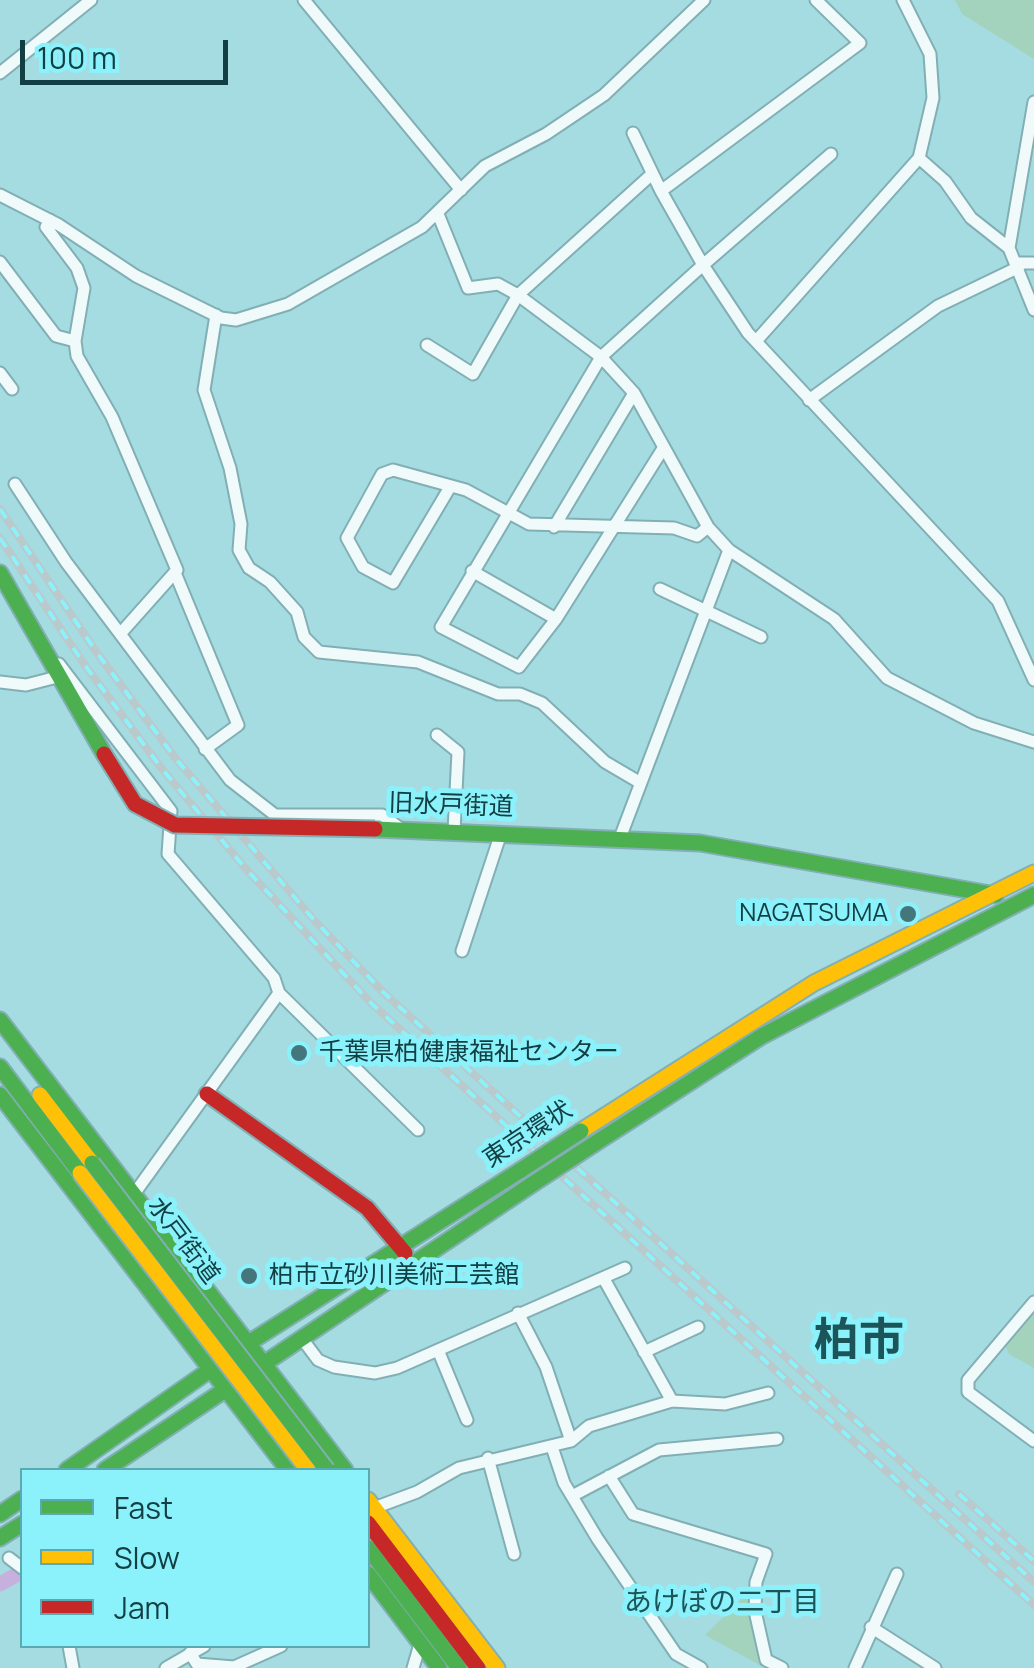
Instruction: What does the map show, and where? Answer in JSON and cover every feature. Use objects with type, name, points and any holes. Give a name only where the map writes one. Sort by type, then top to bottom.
[{"type":"main road","name":"旧水戸街道","points":[[0,573],[135,804],[175,825],[620,838],[780,854],[1030,900]]},
{"type":"main road","name":"東京環状","points":[[70,1468],[248,1344],[814,983],[1034,874]]},
{"type":"main road","name":"東京環状","points":[[109,1468],[762,1036],[1030,900]]},
{"type":"main road","points":[[0,1020],[343,1468]]},
{"type":"main road","name":"水戸街道","points":[[0,1042],[86,1168],[307,1468]]},
{"type":"main road","name":"水戸街道","points":[[0,1067],[86,1168],[325,1468]]},
{"type":"main road","points":[[207,1094],[368,1208],[412,1264]]},
{"type":"main road","points":[[0,1095],[286,1468]]},
{"type":"main road","points":[[370,1510],[390,1566],[459,1668]]},
{"type":"main road","points":[[370,1510],[497,1668]]},
{"type":"main road","points":[[370,1550],[390,1566],[478,1668]]},
{"type":"main road","points":[[370,1577],[439,1668]]},
{"type":"street","points":[[2,68],[91,0]]},
{"type":"street","points":[[304,0],[461,190]]},
{"type":"street","points":[[0,194],[50,220],[136,276],[216,315],[236,320],[288,304],[438,214],[485,166],[546,134],[604,95],[704,0]]},
{"type":"street","points":[[660,191],[860,43],[816,0]]},
{"type":"street","points":[[756,340],[919,158],[933,98],[930,54],[903,0]]},
{"type":"street","points":[[1010,248],[1028,172],[1034,102]]},
{"type":"street","points":[[633,133],[660,191],[704,266],[756,340],[998,601],[1034,680]]},
{"type":"street","points":[[664,447],[556,618],[519,667],[441,627],[506,511],[601,357],[831,154]]},
{"type":"street","points":[[919,158],[945,181],[971,218],[1010,248],[1034,310]]},
{"type":"street","points":[[427,345],[473,374],[518,296],[652,174]]},
{"type":"street","points":[[438,214],[468,288],[498,284],[518,296],[601,357],[634,393],[708,527],[728,550],[834,619],[887,678],[974,723],[1034,742]]},
{"type":"street","points":[[50,220],[46,227],[77,268],[84,288],[75,340],[78,356],[112,417],[238,725],[206,749]]},
{"type":"street","points":[[0,262],[56,336],[75,340]]},
{"type":"street","points":[[810,400],[938,306],[1018,265],[1034,263]]},
{"type":"street","points":[[216,315],[204,390],[230,468],[241,524],[239,550],[249,568],[270,582],[298,612],[304,637],[319,652],[418,662],[498,694],[520,694],[542,703],[605,762],[639,782]]},
{"type":"street","points":[[0,373],[12,389]]},
{"type":"street","points":[[554,527],[634,393]]},
{"type":"street","points":[[450,486],[393,584],[362,567],[347,538],[382,474],[393,470],[450,486],[529,524],[674,528],[697,536],[708,527]]},
{"type":"street","points":[[15,484],[120,634],[230,780],[275,815],[382,815],[401,829]]},
{"type":"street","points":[[620,838],[728,550]]},
{"type":"street","points":[[472,571],[556,618]]},
{"type":"street","points":[[120,634],[176,575]]},
{"type":"street","points":[[660,588],[704,613],[761,637]]},
{"type":"street","points":[[47,649],[171,811],[168,854],[274,978],[279,993],[418,1130]]},
{"type":"street","points":[[0,682],[26,685],[60,676]]},
{"type":"street","points":[[436,735],[458,752],[454,831]]},
{"type":"street","points":[[462,951],[501,833]]},
{"type":"street","points":[[134,1194],[279,993]]},
{"type":"street","points":[[303,1340],[318,1360],[354,1373],[397,1368],[624,1268]]},
{"type":"street","points":[[604,1279],[672,1402]]},
{"type":"street","points":[[1034,1302],[968,1380],[968,1392],[1034,1441]]},
{"type":"street","points":[[518,1313],[546,1367],[571,1441]]},
{"type":"street","points":[[644,1352],[698,1327]]},
{"type":"street","points":[[438,1350],[467,1420]]},
{"type":"street","points":[[370,1510],[488,1458],[571,1441],[589,1426],[672,1402],[724,1404],[768,1393]]},
{"type":"street","points":[[572,1496],[660,1450],[777,1439]]},
{"type":"street","points":[[552,1447],[572,1496],[676,1654],[701,1668]]},
{"type":"street","points":[[488,1458],[514,1554]]},
{"type":"street","points":[[609,1476],[633,1514],[766,1554],[756,1582],[755,1611],[766,1660],[782,1668]]},
{"type":"street","points":[[9,1558],[20,1566]]},
{"type":"street","points":[[855,1668],[896,1574]]},
{"type":"street","points":[[872,1627],[935,1668]]},
{"type":"street","points":[[413,1668],[420,1644]]},
{"type":"street","points":[[166,1668],[200,1648]]},
{"type":"street","points":[[190,1653],[196,1664],[234,1668],[277,1648]]},
{"type":"green space","points":[[955,0],[1034,0],[1034,59],[962,14]]},
{"type":"green space","points":[[1034,1306],[1034,1368],[1009,1354],[1005,1345]]},
{"type":"green space","points":[[748,1592],[758,1661],[765,1668],[705,1635]]},
{"type":"waterway","points":[[0,1584],[16,1575]]},
{"type":"railway","points":[[0,509],[97,653],[176,759],[314,920],[383,992],[1034,1582]]},
{"type":"railway","points":[[0,538],[84,664],[162,769],[246,869],[371,1003],[1034,1605]]},
{"type":"railway","points":[[959,1494],[1034,1561]]},
{"type":"traffic: fast","points":[[0,573],[104,754]]},
{"type":"traffic: fast","points":[[375,829],[700,843],[996,895]]},
{"type":"traffic: fast","points":[[594,1144],[762,1036],[1034,895]]},
{"type":"traffic: fast","points":[[0,1020],[343,1468]]},
{"type":"traffic: fast","points":[[0,1067],[80,1173]]},
{"type":"traffic: fast","points":[[0,1095],[286,1468]]},
{"type":"traffic: fast","points":[[521,1170],[581,1131]]},
{"type":"traffic: fast","points":[[534,1183],[594,1144]]},
{"type":"traffic: fast","points":[[92,1163],[325,1468]]},
{"type":"traffic: fast","points":[[70,1468],[247,1344],[521,1170]]},
{"type":"traffic: fast","points":[[108,1468],[534,1183]]},
{"type":"traffic: fast","points":[[0,1514],[20,1500]]},
{"type":"traffic: fast","points":[[0,1538],[20,1525]]},
{"type":"traffic: fast","points":[[370,1551],[459,1668]]},
{"type":"traffic: fast","points":[[370,1577],[439,1668]]},
{"type":"traffic: slow","points":[[581,1131],[814,983],[1034,873]]},
{"type":"traffic: slow","points":[[40,1095],[92,1163]]},
{"type":"traffic: slow","points":[[80,1173],[306,1468]]},
{"type":"traffic: slow","points":[[370,1503],[497,1668]]},
{"type":"traffic: jam","points":[[104,754],[135,804],[175,825],[375,829]]},
{"type":"traffic: jam","points":[[207,1094],[367,1208],[405,1253]]},
{"type":"traffic: jam","points":[[370,1526],[478,1668]]},
{"type":"place","name":"NAGATSUMA","points":[[908,914]]},
{"type":"place","name":"千葉県柏健康福祉センター","points":[[299,1053]]},
{"type":"place","name":"柏市立砂川美術工芸館","points":[[249,1276]]},
{"type":"district","name":"柏市","points":[[859,1342]]},
{"type":"district","name":"あけぼの二丁目","points":[[722,1603]]}]
